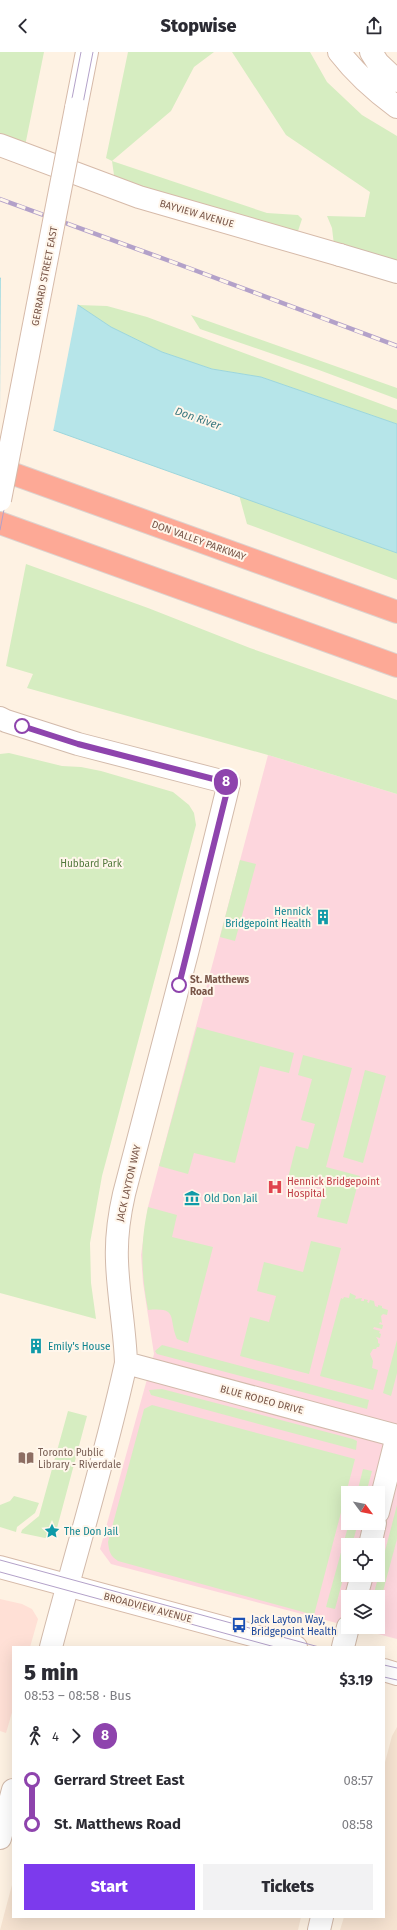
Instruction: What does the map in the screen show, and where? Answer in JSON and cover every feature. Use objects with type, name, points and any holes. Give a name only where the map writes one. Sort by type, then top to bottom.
[{"type":"highway","name":"DON VALLEY PARKWAY","points":[[0,468],[397,612]]},
{"type":"highway","points":[[0,523],[397,666]]},
{"type":"street","name":"GERRARD STREET EAST","points":[[0,500],[87,52]]},
{"type":"street","points":[[339,52],[353,70],[382,96],[397,107]]},
{"type":"street","points":[[370,52],[378,63],[397,81]]},
{"type":"street","name":"BAYVIEW AVENUE","points":[[0,145],[139,196],[397,272]]},
{"type":"street","name":"JACK LAYTON WAY","points":[[0,718],[78,744],[229,783],[187,953],[124,1194],[117,1228],[118,1282],[125,1333],[126,1363],[81,1542],[67,1586],[51,1646]]},
{"type":"street","name":"BLUE RODEO DRIVE","points":[[126,1363],[397,1436]]},
{"type":"street","points":[[384,1486],[397,1436]]},
{"type":"street","name":"BROADVIEW AVENUE","points":[[0,1567],[292,1646]]},
{"type":"street","points":[[343,1646],[346,1634]]},
{"type":"street","points":[[0,1838],[12,1794]]},
{"type":"street","points":[[319,1930],[322,1918]]},
{"type":"shaded area","name":"Hennick Bridgepoint Hospital","points":[[268,755],[397,794],[397,1639],[378,1634],[385,1634],[385,1590],[341,1590],[341,1624],[111,1564],[100,1549],[154,1354],[143,1283],[141,1255],[148,1207]]},
{"type":"shaded area","points":[[0,1599],[22,1604],[32,1609],[38,1619],[30,1646],[12,1646],[12,1712],[6,1733],[0,1731]]},
{"type":"shaded area","points":[[397,1727],[397,1930],[340,1930],[344,1918],[385,1918],[385,1762],[392,1736]]},
{"type":"shaded area","points":[[12,1885],[12,1918],[301,1918],[298,1930],[0,1930]]},
{"type":"green space","points":[[0,52],[44,52],[25,146],[0,136]]},
{"type":"green space","points":[[128,52],[214,52],[194,67],[171,111],[112,161],[106,158]]},
{"type":"green space","points":[[232,52],[310,52],[327,82],[362,115],[397,136],[397,263],[334,245],[332,228],[327,216],[365,217],[370,192],[286,135]]},
{"type":"green space","points":[[112,161],[267,213],[298,215],[302,219],[297,234],[115,182]]},
{"type":"green space","points":[[78,305],[107,306],[147,317],[397,410],[397,424],[261,377],[212,369],[162,352],[111,327]]},
{"type":"green space","points":[[191,315],[397,388],[397,399],[319,370],[200,329]]},
{"type":"green space","points":[[239,495],[397,553],[397,580],[247,524]]},
{"type":"green space","points":[[26,564],[148,608],[250,648],[397,700],[397,794],[268,755],[27,688],[33,674],[6,666]]},
{"type":"green space","name":"Hubbard Park","points":[[9,753],[62,766],[81,767],[101,771],[173,792],[189,805],[194,813],[196,825],[102,1176],[90,1243],[91,1283],[96,1319],[0,1293],[0,754]]},
{"type":"green space","points":[[240,860],[256,864],[235,941],[220,937]]},
{"type":"green space","points":[[197,1027],[294,1053],[289,1073],[260,1066],[235,1163],[194,1153],[188,1174],[159,1166]]},
{"type":"green space","points":[[303,1055],[352,1068],[326,1167],[360,1176],[347,1224],[317,1217],[325,1187],[288,1178],[296,1146],[308,1149],[315,1124],[301,1120],[312,1079],[298,1075]]},
{"type":"green space","points":[[365,1070],[386,1076],[363,1163],[343,1157]]},
{"type":"green space","points":[[148,1207],[177,1215],[172,1237],[213,1247],[188,1343],[177,1339],[171,1316],[168,1312],[164,1310],[148,1310],[142,1258],[145,1221]]},
{"type":"green space","points":[[311,1241],[341,1248],[309,1374],[240,1356],[250,1317],[269,1322],[276,1296],[257,1291],[264,1262],[303,1272]]},
{"type":"green space","points":[[350,1293],[356,1296],[355,1299],[362,1298],[361,1301],[364,1301],[364,1299],[368,1300],[367,1302],[369,1303],[370,1300],[374,1301],[375,1306],[382,1306],[382,1308],[388,1310],[387,1315],[383,1314],[381,1316],[382,1323],[380,1322],[379,1324],[383,1325],[382,1329],[374,1327],[373,1329],[380,1331],[379,1333],[381,1334],[380,1338],[376,1337],[378,1343],[380,1344],[379,1347],[373,1349],[370,1354],[373,1361],[372,1368],[378,1370],[373,1390],[320,1376],[341,1298],[349,1298]]},
{"type":"green space","points":[[397,1340],[397,1373],[391,1396],[383,1393]]},
{"type":"green space","points":[[162,1345],[369,1400],[367,1409],[157,1354],[155,1351]]},
{"type":"green space","points":[[162,1389],[353,1439],[357,1441],[356,1450],[151,1395],[149,1390]]},
{"type":"green space","points":[[152,1405],[355,1459],[348,1486],[341,1486],[341,1512],[314,1615],[115,1559],[109,1551],[108,1542],[144,1409]]},
{"type":"green space","points":[[68,1411],[87,1416],[57,1528],[53,1535],[45,1538],[21,1533],[22,1530],[39,1516]]},
{"type":"green space","points":[[363,1469],[372,1471],[368,1486],[359,1486]]},
{"type":"green space","points":[[14,1496],[39,1503],[35,1513],[17,1527],[16,1532],[0,1527],[0,1505],[10,1501]]},
{"type":"green space","points":[[397,1505],[397,1539],[383,1590],[375,1590],[377,1582],[385,1582],[385,1551]]},
{"type":"green space","points":[[347,1530],[356,1530],[354,1538],[345,1538]]},
{"type":"green space","points":[[341,1552],[342,1582],[335,1609],[326,1607]]},
{"type":"water","name":"Don River","points":[[0,278],[78,305],[111,327],[162,352],[212,369],[261,377],[397,424],[397,553],[0,411]]},
{"type":"pier","points":[[1,276],[78,303],[53,432],[0,413]]},
{"type":"tram line","points":[[0,470],[81,52]]},
{"type":"tram line","points":[[0,530],[93,52]]},
{"type":"tram line","points":[[0,1560],[315,1646]]},
{"type":"tram line","points":[[0,1572],[271,1646]]},
{"type":"tram line","points":[[385,1665],[397,1668]]},
{"type":"tram line","points":[[385,1677],[397,1680]]},
{"type":"railway","points":[[0,199],[397,346]]},
{"type":"bus line","name":"8","points":[[22,726],[78,744],[229,783],[222,817],[179,985]]},
{"type":"place","name":"Hennick Bridgepoint Health","points":[[323,917]]},
{"type":"place","name":"St. Matthews Road","points":[[179,985]]},
{"type":"place","name":"Hennick Bridgepoint Hospital","points":[[275,1187]]},
{"type":"place","name":"Old Don Jail","points":[[192,1198]]},
{"type":"place","name":"Emily's House","points":[[36,1346]]},
{"type":"place","name":"Toronto Public Library - Riverdale","points":[[26,1458]]},
{"type":"place","name":"The Don Jail","points":[[52,1531]]},
{"type":"place","name":"Jack Layton Way, Bridgepoint Health","points":[[239,1625]]}]
